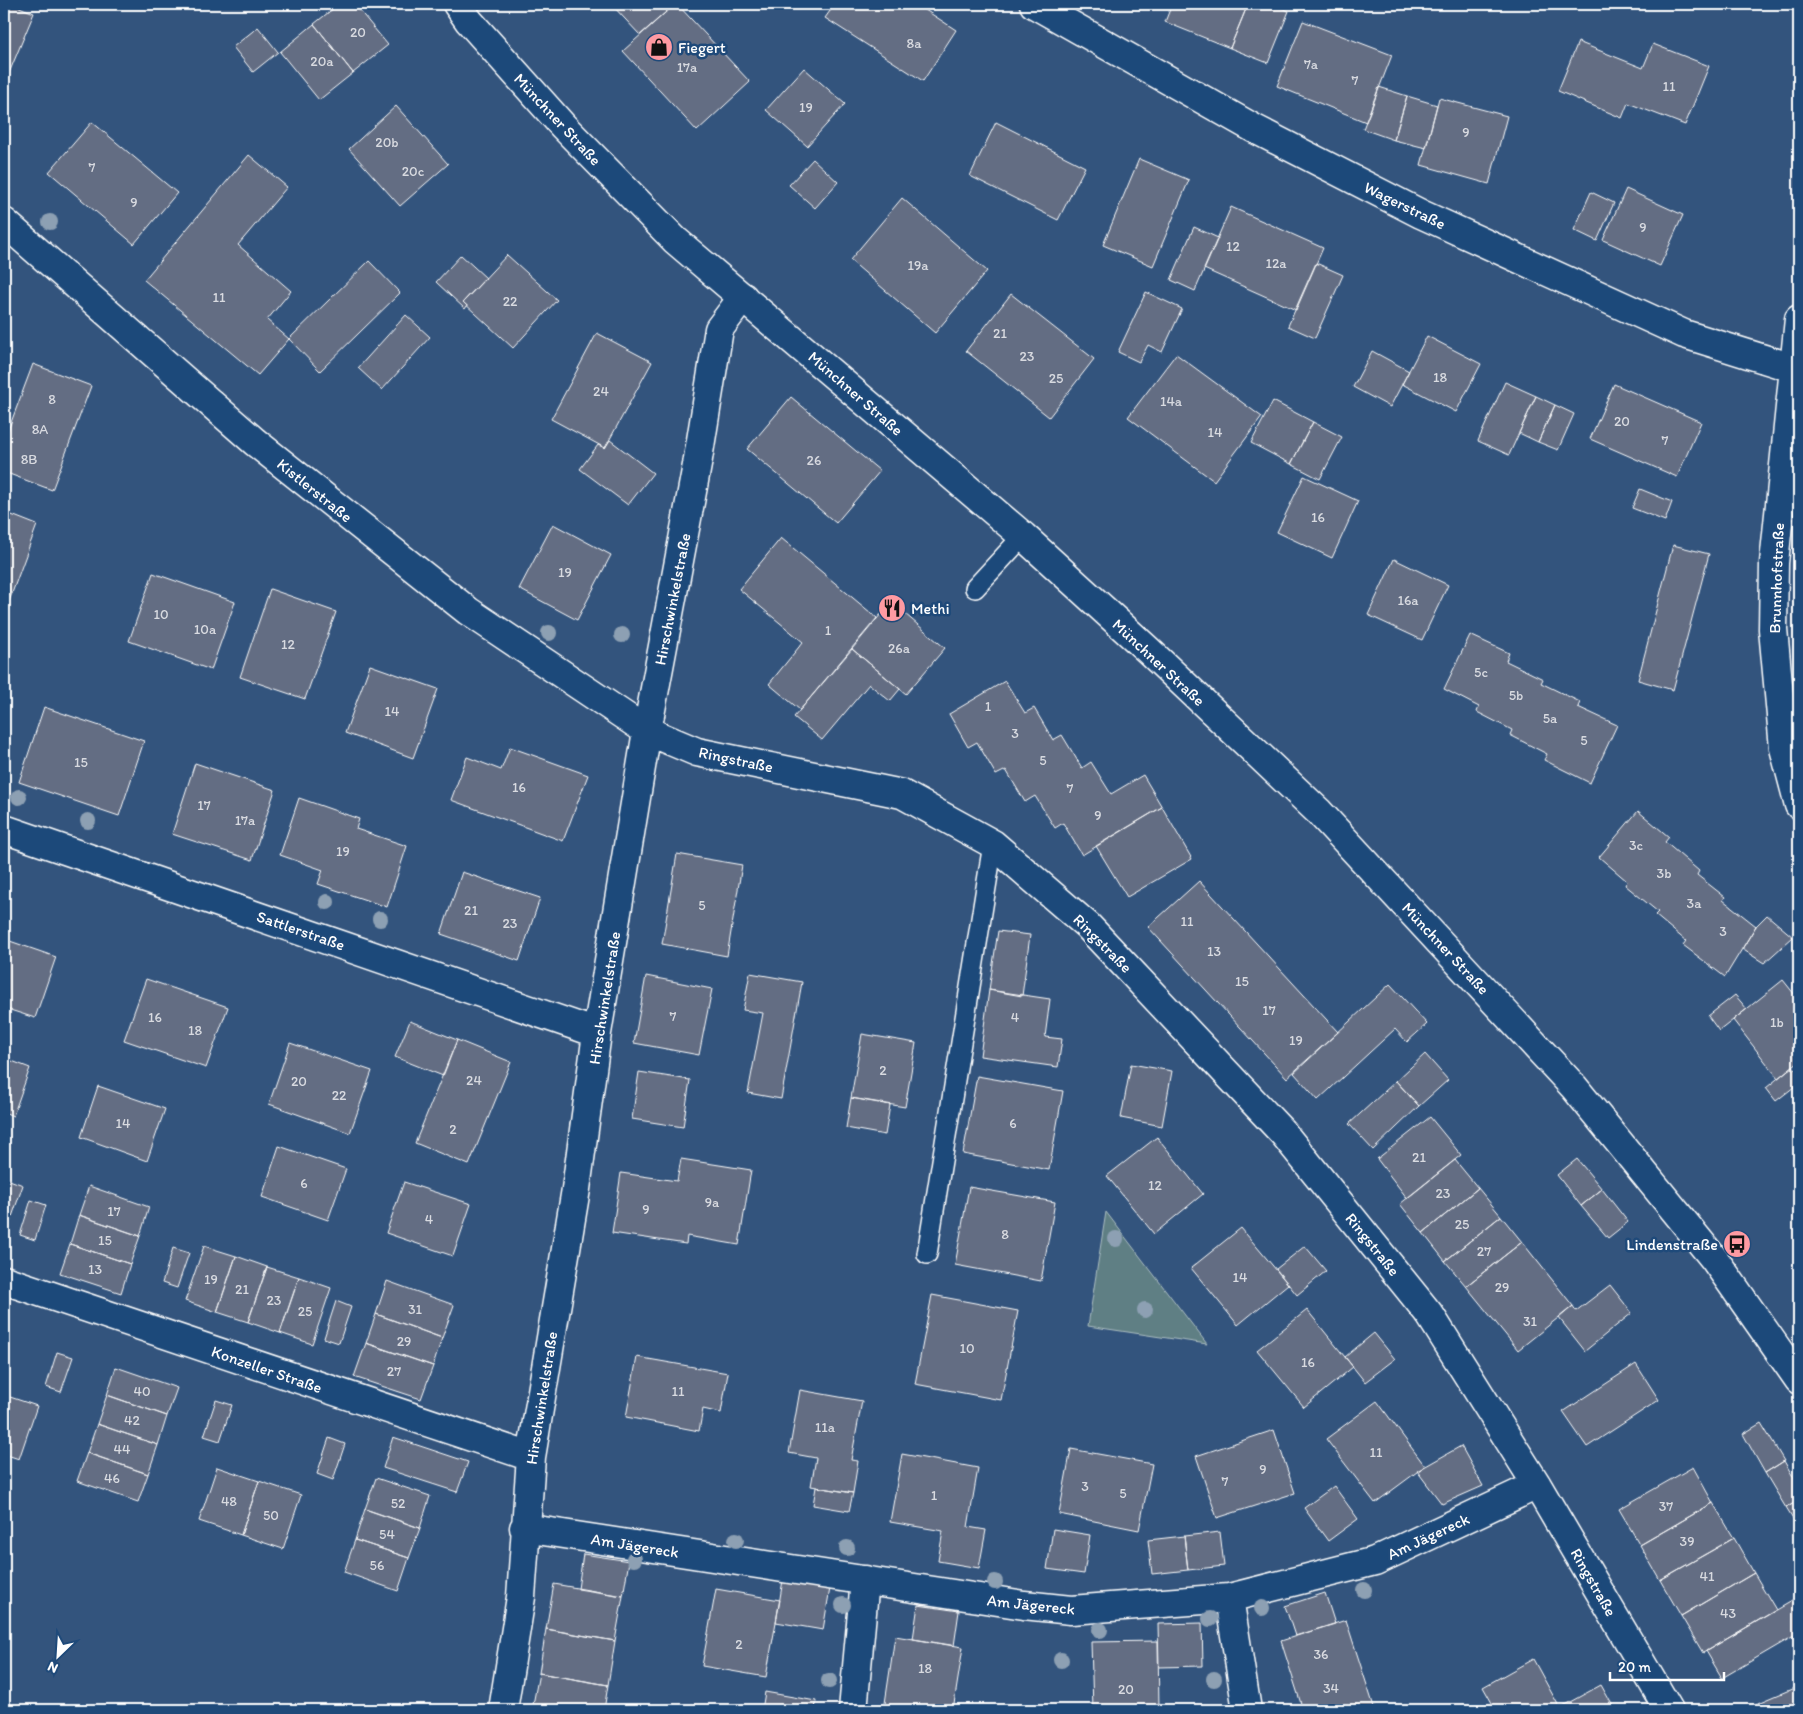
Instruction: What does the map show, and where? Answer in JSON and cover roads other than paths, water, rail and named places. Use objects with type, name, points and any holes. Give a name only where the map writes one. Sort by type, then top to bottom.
[{"type":"street","name":"Münchner Straße","points":[[457,4],[562,126],[675,240],[1023,536],[1148,650],[1319,812],[1453,954],[1574,1087],[1650,1177],[1716,1260],[1799,1380]]},
{"type":"street","name":"Wagerstraße","points":[[1034,4],[1255,129],[1420,214],[1684,334],[1793,368]]},
{"type":"street","name":"Kistlerstraße","points":[[4,222],[255,442],[452,599],[647,731]]},
{"type":"street","name":"Hirschwinkelstraße","points":[[503,1710],[520,1597],[530,1456],[576,1189],[597,1033],[647,731],[697,465],[719,329],[743,297]]},
{"type":"street","name":"Brunnhofstraße","points":[[1799,319],[1774,563],[1772,629],[1784,748],[1799,805]]},
{"type":"street","name":"Ringstraße","points":[[647,731],[697,752],[902,794],[992,844],[1088,926],[1284,1134],[1430,1315],[1536,1485],[1668,1710]]},
{"type":"street","name":"Sattlerstraße","points":[[4,829],[597,1033]]},
{"type":"street","name":"Konzeller Straße","points":[[4,1280],[530,1456]]},
{"type":"street","name":"Am Jägereck","points":[[524,1528],[1024,1605],[1071,1610],[1229,1598],[1375,1561],[1536,1485]]},
{"type":"street","points":[[852,1710],[865,1580]]},
{"type":"street","points":[[1229,1598],[1247,1710]]},
{"type":"lane","points":[[975,588],[1023,536]]},
{"type":"lane","points":[[927,1254],[992,844]]},
{"type":"place","name":"Fiegert","points":[[659,47]]},
{"type":"place","name":"Methi","points":[[892,608]]},
{"type":"place","name":"Lindenstraße","points":[[1737,1244]]}]
